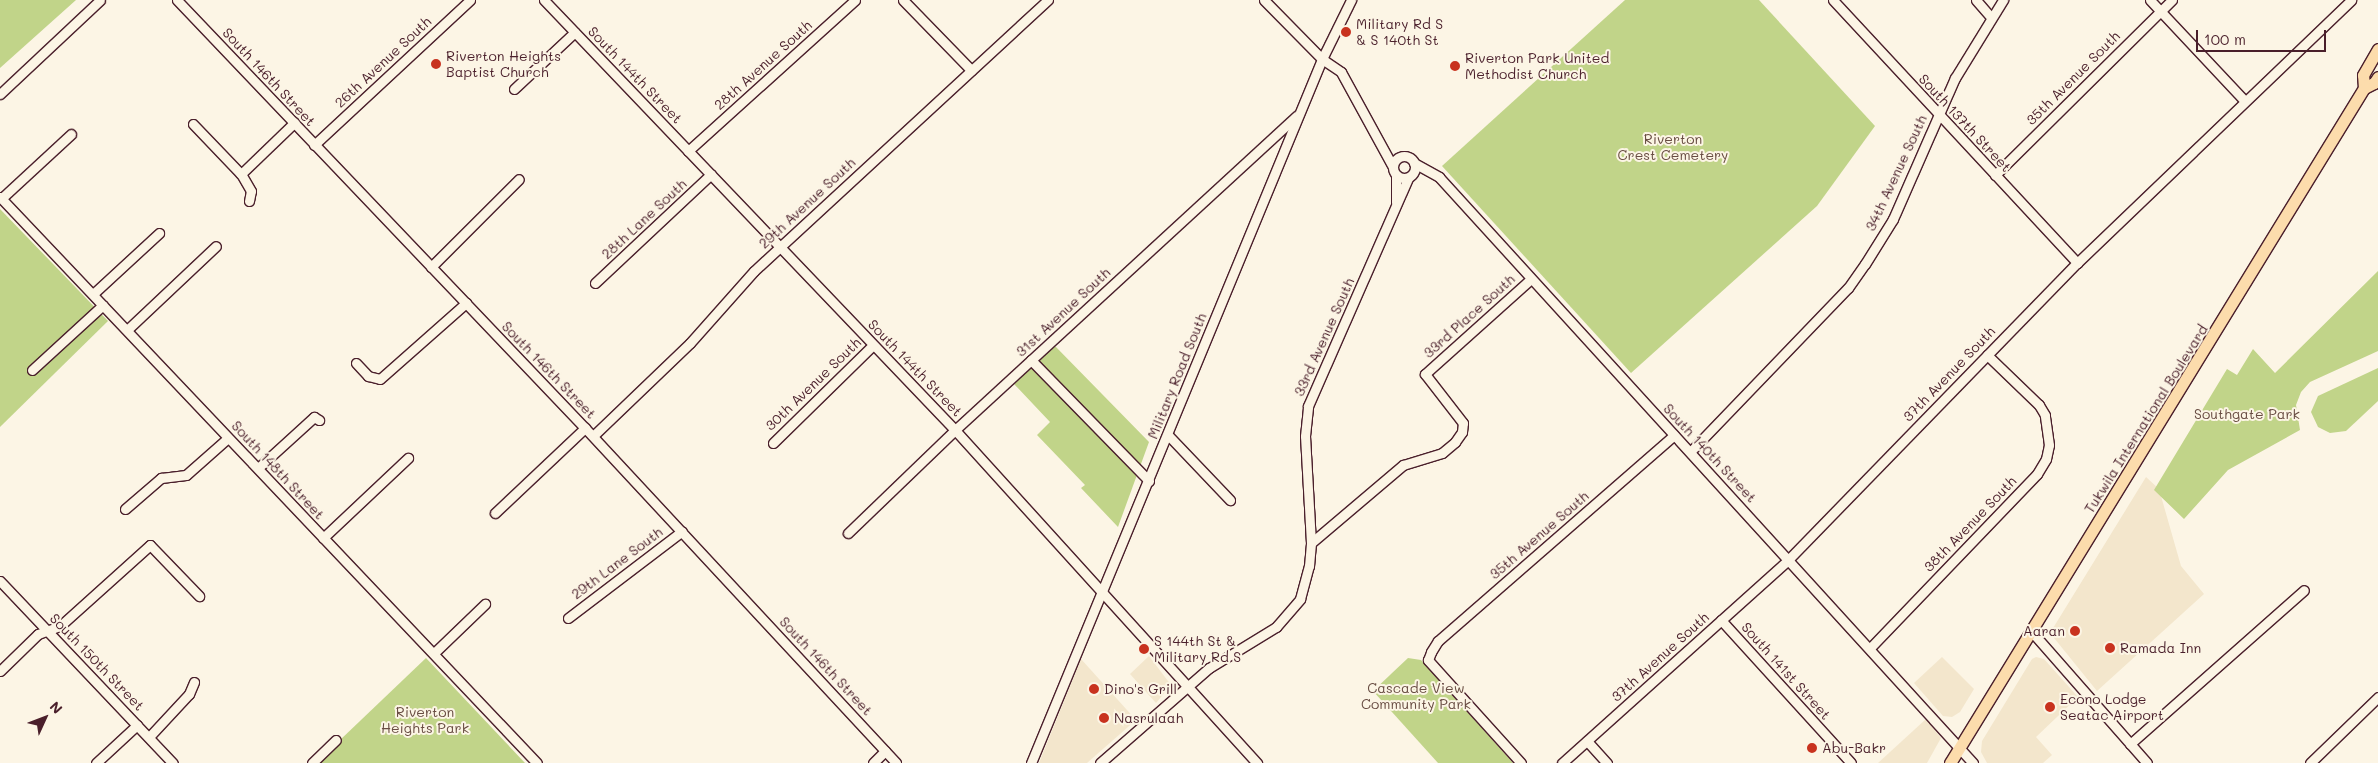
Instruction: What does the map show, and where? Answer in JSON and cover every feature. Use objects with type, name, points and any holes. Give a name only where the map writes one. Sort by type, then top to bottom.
[{"type":"main road","name":"Tukwila International Boulevard","points":[[2364,88],[2363,75],[2378,49]]},
{"type":"main road","name":"Tukwila International Boulevard","points":[[1950,763],[2364,88],[2374,83],[2378,77]]},
{"type":"street","points":[[0,94],[100,0]]},
{"type":"street","name":"South 146th Street","points":[[177,0],[593,436],[896,763]]},
{"type":"street","name":"26th Avenue South","points":[[314,145],[470,0]]},
{"type":"street","name":"South 144th Street","points":[[544,0],[955,430],[1103,590],[1257,763]]},
{"type":"street","name":"28th Avenue South","points":[[688,151],[855,0]]},
{"type":"street","points":[[903,0],[971,70]]},
{"type":"street","name":"29th Avenue South","points":[[593,436],[690,344],[779,246],[1048,0]]},
{"type":"street","name":"Military Road South","points":[[1031,763],[1299,114],[1350,0]]},
{"type":"street","name":"South 137th Street","points":[[1833,0],[2077,264]]},
{"type":"street","points":[[1976,0],[1992,17]]},
{"type":"street","name":"34th Avenue South","points":[[1690,452],[1854,280],[1892,219],[1938,115],[2003,0]]},
{"type":"street","points":[[2150,0],[2244,100]]},
{"type":"street","name":"35th Avenue South","points":[[1995,175],[2172,0]]},
{"type":"street","name":"37th Avenue South","points":[[1562,763],[1788,560],[2077,264],[2244,100],[2351,0]]},
{"type":"street","points":[[1270,2],[1322,59],[1341,72],[1394,171]]},
{"type":"street","points":[[514,89],[575,32]]},
{"type":"street","name":"31st Avenue South","points":[[848,533],[955,430],[1299,114]]},
{"type":"street","points":[[241,174],[294,123]]},
{"type":"street","points":[[193,124],[241,174],[251,191],[248,201]]},
{"type":"street","points":[[1,198],[71,134]]},
{"type":"street","points":[[1380,142],[1398,158]]},
{"type":"street","points":[[1394,171],[1414,170],[1406,156],[1398,158]]},
{"type":"street","points":[[1394,171],[1398,158]]},
{"type":"street","name":"South 140th Street","points":[[1414,170],[1439,177],[1788,560],[1871,648],[1973,763]]},
{"type":"street","name":"33rd Avenue South","points":[[1310,544],[1305,436],[1308,406],[1414,170]]},
{"type":"street","name":"33rd Avenue South","points":[[1394,171],[1396,207]]},
{"type":"street","name":"28th Lane South","points":[[596,283],[711,174]]},
{"type":"street","points":[[431,267],[519,179]]},
{"type":"street","name":"South 148th Street","points":[[1,198],[434,653],[536,763]]},
{"type":"street","points":[[93,294],[159,233]]},
{"type":"street","points":[[127,330],[216,246]]},
{"type":"street","name":"33rd Place South","points":[[1310,544],[1404,465],[1442,453],[1462,432],[1463,423],[1425,374],[1531,279]]},
{"type":"street","points":[[356,363],[368,376],[380,379],[466,303]]},
{"type":"street","points":[[32,370],[103,305]]},
{"type":"street","name":"30th Avenue South","points":[[772,443],[873,345]]},
{"type":"street","name":"38th Avenue South","points":[[1871,648],[2037,474],[2049,445],[2049,429],[2039,404],[1987,355]]},
{"type":"street","points":[[1031,360],[1149,481]]},
{"type":"street","points":[[258,468],[314,417],[319,420]]},
{"type":"street","points":[[495,513],[585,428]]},
{"type":"street","points":[[1168,435],[1230,500]]},
{"type":"street","name":"35th Avenue South","points":[[1521,763],[1428,660],[1438,641],[1674,435]]},
{"type":"street","points":[[125,509],[161,478],[186,475],[228,438]]},
{"type":"street","points":[[323,538],[408,458]]},
{"type":"street","name":"29th Lane South","points":[[568,618],[682,531]]},
{"type":"street","points":[[1101,762],[1188,684],[1209,668],[1267,634],[1289,613],[1306,584],[1310,544]]},
{"type":"street","points":[[0,671],[38,634],[48,632],[60,626],[150,545],[199,596]]},
{"type":"street","name":"South 150th Street","points":[[0,581],[173,763]]},
{"type":"street","points":[[2130,744],[2304,590]]},
{"type":"street","points":[[434,653],[485,604]]},
{"type":"street","name":"South 141st Street","points":[[1721,620],[1851,763]]},
{"type":"street","points":[[2032,632],[2147,763]]},
{"type":"street","points":[[148,737],[189,694],[194,682]]},
{"type":"street","points":[[2310,763],[2378,697]]},
{"type":"street","points":[[96,763],[137,725]]},
{"type":"street","points":[[312,763],[336,740]]},
{"type":"street","points":[[1587,741],[1607,763]]},
{"type":"street","points":[[872,763],[885,751]]},
{"type":"shaded area","points":[[2146,477],[2159,489],[2181,566],[2204,594],[2097,691],[2050,633]]},
{"type":"shaded area","points":[[1149,656],[1171,685],[1156,703],[1130,674]]},
{"type":"shaded area","points":[[1942,657],[1974,689],[1960,712],[1952,717],[1943,716],[1914,683]]},
{"type":"shaded area","points":[[2036,657],[2044,659],[2078,697],[2036,737],[2052,755],[2043,763],[1987,763],[1981,752],[1982,741],[2032,659]]},
{"type":"shaded area","points":[[1081,659],[1136,720],[1087,763],[1039,763]]},
{"type":"shaded area","points":[[1926,719],[1941,738],[1927,763],[1878,763]]},
{"type":"green space","points":[[0,0],[76,0],[0,68]]},
{"type":"green space","name":"Riverton Crest Cemetery","points":[[1625,0],[1759,0],[1875,126],[1817,206],[1631,373],[1442,166]]},
{"type":"green space","points":[[0,209],[108,321],[0,427]]},
{"type":"green space","name":"Southgate Park","points":[[2378,271],[2378,351],[2310,382],[2301,392],[2296,405],[2300,430],[2228,470],[2184,519],[2154,490],[2227,369],[2237,375],[2253,349],[2275,373]]},
{"type":"green space","points":[[1055,346],[1149,442],[1118,527],[1081,488],[1085,485],[1037,435],[1050,422],[1014,384]]},
{"type":"green space","name":"Southgate Park","points":[[2378,368],[2378,401],[2346,431],[2330,433],[2318,427],[2311,412],[2318,396]]},
{"type":"green space","name":"Riverton Heights Park","points":[[426,658],[525,763],[317,762]]},
{"type":"green space","name":"Cascade View Community Park","points":[[1408,658],[1421,660],[1513,763],[1438,763],[1373,691]]},
{"type":"place","name":"Military Rd S & S 140th St","points":[[1346,32]]},
{"type":"place","name":"Riverton Heights Baptist Church","points":[[436,64]]},
{"type":"place","name":"Riverton Park United Methodist Church","points":[[1455,66]]},
{"type":"place","name":"Aaran","points":[[2075,631]]},
{"type":"place","name":"Ramada Inn","points":[[2110,648]]},
{"type":"place","name":"S 144th St & Military Rd S","points":[[1144,649]]},
{"type":"place","name":"Dino's Grill","points":[[1094,689]]},
{"type":"place","name":"Econo Lodge Seatac Airport","points":[[2050,707]]},
{"type":"place","name":"Nasrulaah","points":[[1104,718]]},
{"type":"place","name":"Abu-Bakr","points":[[1812,748]]}]
